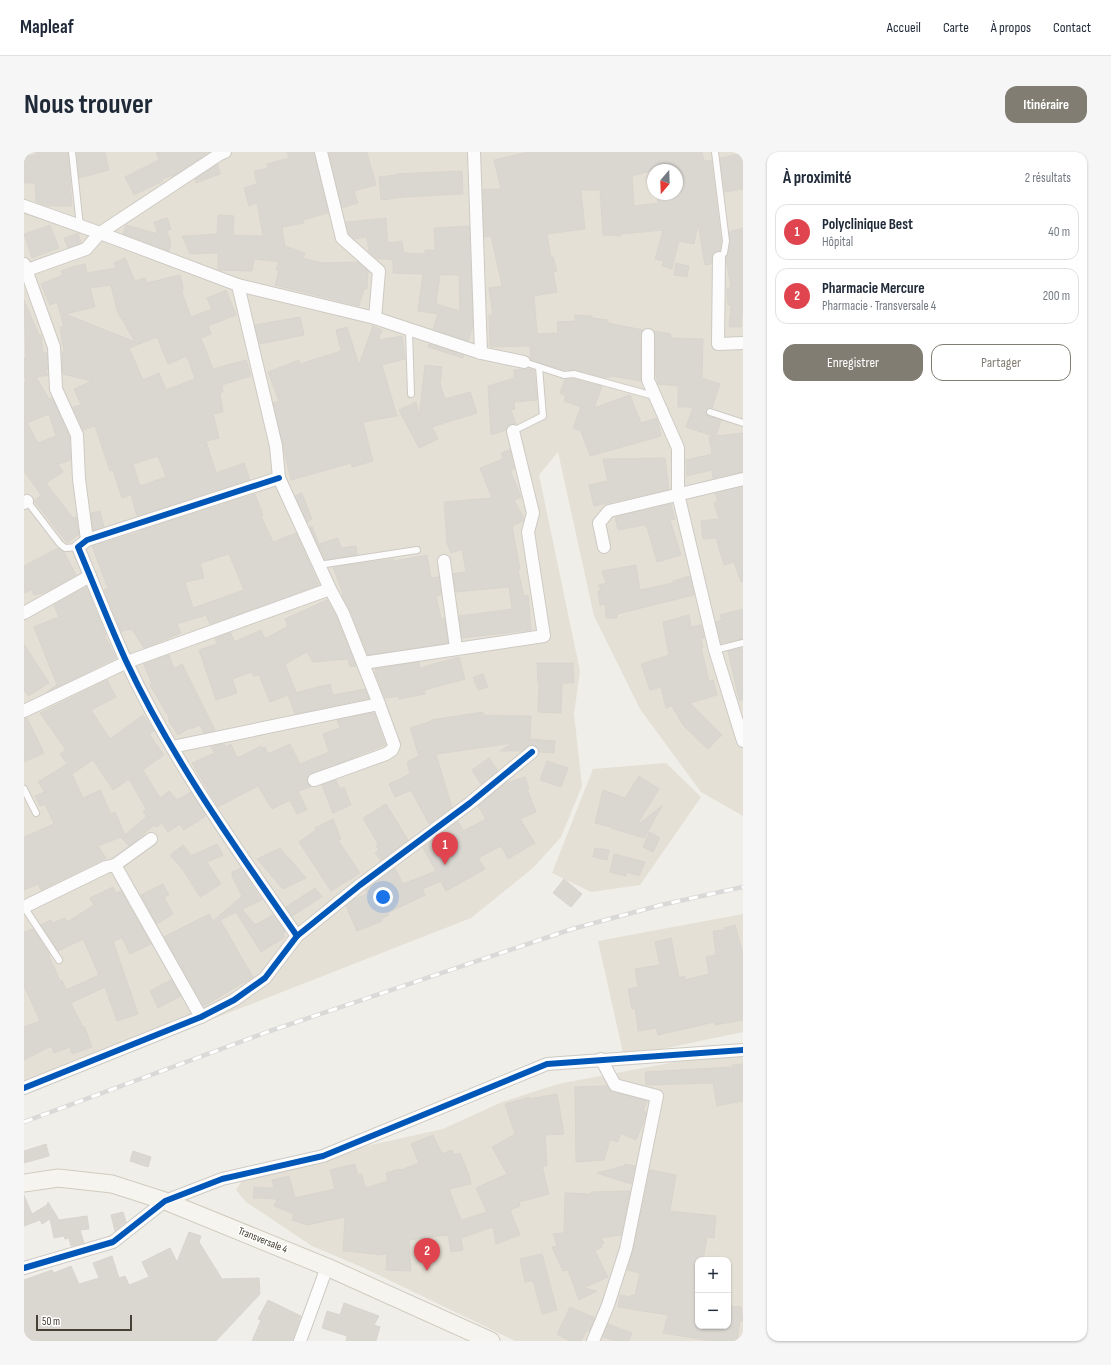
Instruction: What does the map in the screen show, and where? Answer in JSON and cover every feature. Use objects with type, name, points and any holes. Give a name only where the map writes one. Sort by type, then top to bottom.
[{"type":"main road","name":"Transversale 4","points":[[24,1183],[58,1178],[112,1184],[165,1201],[327,1267],[491,1341]]},
{"type":"street","points":[[226,152],[220,154],[100,233],[86,250],[25,268],[54,347],[56,389],[77,435],[82,544],[90,576],[127,662],[172,747],[236,849],[297,936]]},
{"type":"street","points":[[321,152],[342,238],[379,270],[375,318]]},
{"type":"street","points":[[474,152],[481,353]]},
{"type":"street","points":[[24,206],[238,285],[375,318],[410,331],[481,353],[524,362]]},
{"type":"street","points":[[719,258],[718,344],[743,343]]},
{"type":"street","points":[[238,285],[276,446],[279,478],[318,565],[343,613],[394,745],[392,750],[386,754],[314,780]]},
{"type":"street","points":[[648,335],[648,380],[678,448],[678,494],[715,650],[743,741]]},
{"type":"street","points":[[363,663],[544,636],[528,532],[533,513],[513,430]]},
{"type":"street","points":[[82,544],[279,478]]},
{"type":"street","points":[[604,547],[599,523],[609,511],[743,479]]},
{"type":"street","points":[[444,561],[456,648]]},
{"type":"street","points":[[24,613],[90,576]]},
{"type":"street","points":[[24,711],[127,662],[330,589]]},
{"type":"street","points":[[172,747],[379,704]]},
{"type":"street","points":[[24,1088],[201,1016],[234,1000],[265,978],[297,936],[360,885],[470,804],[532,752]]},
{"type":"street","points":[[24,907],[106,867],[115,865],[150,839]]},
{"type":"street","points":[[115,865],[201,1016]]},
{"type":"street","points":[[24,1268],[113,1242],[165,1201],[222,1179],[323,1156],[547,1064],[743,1050]]},
{"type":"street","points":[[593,1341],[608,1305],[626,1249],[657,1096],[615,1085],[601,1059]]},
{"type":"street","points":[[300,1341],[327,1267]]},
{"type":"lane","points":[[72,152],[80,226]]},
{"type":"lane","points":[[715,152],[726,241],[724,253],[719,258]]},
{"type":"lane","points":[[410,331],[411,394]]},
{"type":"lane","points":[[524,362],[564,376],[574,374],[656,397]]},
{"type":"lane","points":[[513,430],[543,416],[539,367]]},
{"type":"lane","points":[[710,412],[743,423]]},
{"type":"lane","points":[[26,502],[60,544],[65,548],[82,544]]},
{"type":"lane","points":[[318,565],[417,550]]},
{"type":"lane","points":[[715,650],[743,643]]},
{"type":"lane","points":[[24,789],[36,814]]},
{"type":"lane","points":[[24,907],[59,960]]},
{"type":"shaded area","points":[[24,152],[743,152],[743,816],[701,792],[640,709],[594,616],[558,452],[539,475],[580,671],[574,714],[582,786],[561,837],[533,868],[471,918],[24,1093]]},
{"type":"shaded area","points":[[666,763],[701,797],[640,885],[591,892],[552,873],[593,769]]},
{"type":"shaded area","points":[[743,914],[743,1032],[624,1057],[598,941]]},
{"type":"shaded area","points":[[743,1053],[743,1341],[515,1341],[364,1268],[312,1246],[246,1202],[236,1190],[243,1179],[307,1159],[443,1129],[502,1102],[558,1084],[675,1062]]},
{"type":"building","points":[[36,152],[68,152],[72,206],[48,206],[36,202],[35,183],[24,183],[24,156],[37,155]]},
{"type":"building","points":[[77,152],[105,152],[109,170],[79,178]]},
{"type":"building","points":[[156,152],[209,152],[175,175],[162,179],[163,181],[134,195],[125,177],[159,160]]},
{"type":"building","points":[[287,152],[314,152],[328,213],[303,220],[304,223],[282,227],[285,246],[305,253],[303,258],[322,263],[358,262],[368,271],[367,289],[364,289],[359,306],[275,285],[279,271],[276,270],[279,262],[254,259],[252,271],[218,270],[218,253],[190,254],[182,236],[217,234],[218,215],[234,216],[233,235],[263,236],[257,203],[249,206],[244,188],[257,184],[254,171],[268,168],[267,164],[289,158]]},
{"type":"building","points":[[329,152],[367,152],[376,185],[354,191],[358,203],[342,208]]},
{"type":"building","points":[[529,152],[702,152],[704,161],[711,160],[721,241],[720,251],[712,255],[711,264],[705,265],[698,224],[694,244],[679,241],[672,269],[662,266],[664,261],[655,259],[663,230],[621,234],[621,236],[603,235],[600,190],[581,190],[585,229],[547,234],[551,257],[553,257],[557,271],[553,272],[557,292],[534,296],[537,334],[558,333],[557,322],[575,321],[575,315],[592,316],[592,318],[608,320],[608,323],[643,330],[640,335],[641,381],[612,376],[605,378],[575,370],[564,370],[531,360],[530,346],[490,347],[489,315],[493,315],[489,288],[502,286],[491,236],[484,237],[483,189],[501,189],[494,160]]},
{"type":"building","points":[[743,153],[743,189],[725,192],[720,158]]},
{"type":"building","points":[[218,164],[220,174],[196,183],[195,179]]},
{"type":"building","points":[[462,171],[463,194],[405,197],[381,200],[379,177],[396,174]]},
{"type":"building","points":[[167,218],[171,229],[167,231],[171,243],[169,251],[123,234],[126,225],[158,234],[154,222]]},
{"type":"building","points":[[386,218],[388,243],[402,241],[404,253],[425,254],[425,250],[435,250],[434,228],[469,226],[473,325],[468,341],[433,329],[438,314],[418,311],[423,274],[393,273],[393,260],[376,258],[369,252],[367,237],[354,239],[349,234],[346,222]],"holes":[[[440,275],[459,275],[460,311],[436,304]]]},
{"type":"building","points":[[50,225],[59,248],[32,258],[24,234]]},
{"type":"building","points":[[743,228],[743,304],[741,327],[729,327],[731,305],[728,305],[727,288],[731,288],[726,257],[730,242],[729,232]]},
{"type":"building","points":[[78,233],[81,243],[68,248],[64,238]]},
{"type":"building","points":[[125,258],[135,281],[145,278],[147,283],[180,275],[183,287],[182,292],[191,317],[212,309],[207,298],[226,290],[236,315],[208,326],[211,334],[201,338],[213,369],[246,360],[251,376],[222,385],[223,392],[220,393],[223,412],[213,414],[219,438],[206,441],[216,473],[244,463],[250,480],[137,516],[131,495],[122,498],[113,470],[110,471],[95,426],[83,430],[73,407],[81,405],[74,389],[92,381],[63,374],[62,352],[64,352],[60,327],[64,327],[57,302],[50,305],[41,284],[63,275],[61,271],[72,267],[85,264],[87,273],[116,268],[114,263]],"holes":[[[111,285],[117,311],[135,342],[65,314],[95,307],[90,288]],[[157,337],[168,364],[187,356],[195,379],[166,390],[159,373],[143,380],[129,348]],[[158,456],[166,477],[140,486],[133,464]]]},
{"type":"building","points":[[676,263],[689,266],[687,277],[674,275]]},
{"type":"building","points":[[24,300],[39,335],[41,335],[43,353],[47,353],[48,370],[45,369],[48,375],[36,377],[49,399],[52,398],[69,436],[71,460],[58,464],[63,472],[46,483],[73,518],[76,517],[79,534],[67,543],[34,501],[41,495],[24,471],[24,382],[26,382],[24,358],[26,360]],"holes":[[[49,414],[56,436],[38,443],[27,423]]]},
{"type":"building","points":[[300,317],[304,335],[260,344],[255,325]]},
{"type":"building","points":[[373,326],[382,330],[378,340],[402,336],[405,359],[382,365],[397,416],[363,422],[373,461],[352,467],[351,463],[291,480],[273,403],[279,401],[268,372],[299,360],[300,364],[341,351],[336,330],[347,327],[359,365]]},
{"type":"building","points":[[654,331],[671,334],[670,338],[703,339],[702,378],[720,384],[712,408],[707,408],[706,413],[709,416],[721,420],[716,436],[743,433],[743,472],[713,478],[712,470],[687,476],[686,460],[712,454],[709,437],[713,436],[686,427],[693,407],[678,407],[678,386],[658,384],[656,375]]},
{"type":"building","points":[[429,344],[464,355],[463,358],[428,347]]},
{"type":"building","points":[[425,365],[442,367],[440,384],[445,399],[470,392],[477,413],[432,427],[438,439],[419,448],[399,410],[416,402],[419,418]]},
{"type":"building","points":[[514,370],[534,370],[537,400],[514,402],[515,409],[511,410],[516,424],[511,424],[506,430],[491,435],[488,386],[514,378]]},
{"type":"building","points":[[565,379],[574,379],[602,386],[594,408],[630,395],[641,423],[657,418],[661,436],[590,456],[581,431],[573,428],[581,407],[564,401],[566,396],[560,393]]},
{"type":"building","points":[[510,450],[514,469],[510,470],[521,497],[514,500],[524,518],[523,521],[512,526],[520,569],[518,570],[524,596],[528,595],[531,630],[462,638],[459,616],[512,609],[509,587],[456,592],[453,574],[466,572],[462,549],[451,553],[447,543],[444,502],[492,498],[480,468],[503,459],[501,453]]},
{"type":"building","points":[[665,458],[669,489],[594,506],[589,485],[608,481],[603,459]]},
{"type":"building","points":[[743,487],[743,582],[741,582],[734,562],[724,565],[716,538],[703,539],[701,521],[719,519],[714,503],[718,501],[715,493]]},
{"type":"building","points":[[302,493],[312,519],[307,522],[295,496]]},
{"type":"building","points":[[255,494],[263,515],[261,516],[273,542],[296,533],[319,585],[210,624],[206,615],[177,624],[181,633],[144,648],[132,629],[121,631],[104,590],[108,588],[92,546],[141,532],[140,531]],"holes":[[[229,554],[244,590],[193,608],[185,582],[204,578],[200,563]]]},
{"type":"building","points":[[671,504],[675,519],[670,520],[681,555],[657,562],[647,527],[644,525],[618,530],[615,517]]},
{"type":"building","points":[[100,511],[104,527],[93,530],[91,513]]},
{"type":"building","points":[[312,526],[319,544],[338,538],[341,548],[356,546],[357,555],[325,560],[310,527]]},
{"type":"building","points":[[58,548],[64,552],[76,575],[46,592],[34,595],[32,590],[24,593],[24,566]]},
{"type":"building","points":[[427,555],[431,578],[439,577],[441,595],[436,596],[441,619],[444,618],[448,643],[368,655],[350,610],[342,595],[343,594],[333,567],[394,559],[394,561]]},
{"type":"building","points":[[636,565],[640,590],[673,583],[673,581],[690,576],[694,595],[617,614],[617,618],[606,618],[605,604],[600,605],[598,591],[601,590],[599,585],[606,583],[602,571]]},
{"type":"building","points":[[86,587],[106,635],[104,635],[116,658],[47,692],[57,685],[34,627],[59,617],[54,605]]},
{"type":"building","points":[[327,600],[336,616],[356,666],[350,667],[348,659],[313,662],[307,652],[285,664],[296,692],[291,694],[330,684],[333,695],[365,689],[369,698],[295,714],[288,695],[270,702],[259,675],[254,676],[252,672],[232,679],[237,693],[216,700],[199,650],[217,644],[215,638],[231,633],[234,642],[261,630],[265,639],[288,626],[285,619]]},
{"type":"building","points":[[743,609],[743,639],[721,643],[716,622],[722,620],[720,615]]},
{"type":"building","points":[[689,615],[691,627],[701,625],[704,638],[701,639],[703,647],[701,647],[709,681],[713,680],[717,695],[690,703],[722,735],[708,749],[683,725],[672,706],[666,708],[661,687],[650,690],[641,664],[669,655],[663,622]]},
{"type":"building","points":[[24,644],[49,683],[28,696],[24,690]]},
{"type":"building","points":[[743,648],[743,700],[739,700],[728,651]]},
{"type":"building","points":[[169,655],[174,669],[182,664],[215,730],[204,733],[200,725],[191,729],[191,727],[178,735],[168,720],[170,719],[150,685],[152,684],[144,664]]},
{"type":"building","points":[[459,657],[465,679],[424,690],[425,694],[399,699],[399,696],[385,698],[376,675],[375,669],[419,662],[420,668]]},
{"type":"building","points":[[537,663],[573,663],[574,683],[562,683],[561,713],[538,712],[539,683]]},
{"type":"building","points":[[483,674],[488,687],[478,690],[473,677]]},
{"type":"building","points":[[107,680],[116,697],[91,710],[110,739],[143,715],[154,731],[149,734],[164,755],[143,770],[160,798],[169,791],[177,800],[191,792],[206,816],[184,830],[180,824],[168,832],[162,823],[156,827],[154,825],[129,846],[121,837],[98,846],[106,858],[41,890],[38,884],[24,890],[24,837],[54,824],[45,804],[40,806],[35,796],[45,792],[38,782],[67,764],[60,754],[66,750],[40,713]],"holes":[[[93,760],[113,790],[129,779],[146,809],[143,812],[147,816],[125,835],[115,812],[111,814],[100,790],[83,798],[72,774]]]},
{"type":"building","points":[[483,712],[483,715],[531,716],[530,739],[555,741],[554,753],[539,752],[538,747],[531,745],[521,751],[500,751],[512,743],[445,753],[443,750],[444,753],[436,754],[452,807],[429,824],[411,790],[395,797],[389,784],[410,774],[407,762],[419,756],[410,728],[432,721],[431,720]]},
{"type":"building","points":[[374,713],[385,745],[309,775],[307,782],[311,787],[298,791],[307,810],[297,814],[290,800],[272,809],[258,786],[218,807],[192,763],[215,753],[211,747],[224,744],[226,747],[231,744],[237,758],[261,746],[262,748],[265,747],[268,754],[290,744],[300,764],[329,752],[323,734],[340,728],[337,720]]},
{"type":"building","points":[[24,718],[27,718],[44,753],[24,762]]},
{"type":"building","points":[[489,758],[498,771],[481,784],[472,770]]},
{"type":"building","points":[[547,761],[568,768],[561,787],[540,780]]},
{"type":"building","points":[[639,776],[659,789],[636,826],[662,806],[644,838],[595,823],[603,790],[625,798]]},
{"type":"building","points":[[525,777],[529,789],[527,789],[536,812],[520,819],[535,843],[508,859],[501,846],[478,858],[485,869],[446,891],[441,881],[422,889],[425,895],[388,913],[389,915],[381,919],[382,921],[357,931],[346,906],[354,899],[367,894],[366,890],[395,868],[403,884],[436,871],[423,848],[458,821],[463,831],[486,819],[478,806],[506,783]]},
{"type":"building","points":[[336,780],[340,789],[344,787],[351,805],[333,813],[322,785]]},
{"type":"building","points":[[386,804],[408,840],[381,860],[375,853],[379,850],[376,846],[378,844],[363,818]]},
{"type":"building","points":[[333,819],[341,839],[338,840],[360,873],[331,891],[299,842],[316,830],[315,828]]},
{"type":"building","points":[[649,832],[660,838],[653,852],[643,847]]},
{"type":"building","points":[[217,844],[223,855],[207,862],[221,884],[200,897],[183,870],[170,855],[183,845],[191,856]]},
{"type":"building","points":[[280,848],[306,878],[283,889],[257,859]]},
{"type":"building","points":[[595,848],[609,850],[607,860],[593,857]]},
{"type":"building","points":[[614,854],[645,862],[639,876],[627,872],[626,876],[610,872]]},
{"type":"building","points":[[241,868],[262,900],[242,909],[255,925],[273,915],[285,932],[283,934],[285,937],[261,952],[236,912],[220,920],[253,977],[204,1006],[164,937],[209,914],[213,921],[242,896],[232,876],[232,872]]},
{"type":"building","points":[[564,879],[582,894],[571,907],[553,893]]},
{"type":"building","points":[[163,884],[169,895],[164,897],[173,914],[157,924],[141,895]]},
{"type":"building","points":[[113,887],[116,893],[121,891],[151,944],[130,954],[122,938],[113,941],[138,1014],[117,1021],[105,987],[71,1003],[83,1027],[84,1026],[92,1047],[72,1054],[70,1047],[54,1053],[51,1046],[24,1060],[24,1027],[40,1021],[24,986],[24,932],[33,929],[50,955],[49,956],[60,981],[62,980],[66,990],[99,975],[83,939],[58,951],[41,925],[51,920],[53,923],[65,918],[67,922],[94,905],[90,898]]},
{"type":"building","points":[[315,888],[322,897],[292,916],[286,907]]},
{"type":"building","points":[[735,925],[743,953],[743,1020],[715,1025],[714,1022],[658,1035],[656,1028],[638,1031],[635,1008],[632,1009],[628,989],[638,987],[635,969],[660,965],[655,942],[671,938],[679,978],[685,976],[685,980],[709,974],[706,957],[716,955],[713,931],[725,930],[724,928]]},
{"type":"building","points":[[171,980],[181,996],[158,1008],[150,991]]},
{"type":"building","points":[[743,1064],[743,1101],[717,1106],[713,1083],[646,1085],[645,1072],[733,1067],[732,1065]]},
{"type":"building","points":[[607,1086],[613,1092],[647,1101],[643,1111],[646,1112],[643,1124],[636,1140],[621,1133],[618,1142],[610,1140],[604,1160],[576,1162],[575,1087]]},
{"type":"building","points":[[557,1094],[564,1134],[545,1135],[547,1166],[542,1166],[549,1194],[519,1202],[520,1206],[510,1210],[520,1235],[496,1244],[493,1227],[461,1238],[463,1250],[451,1252],[448,1235],[409,1240],[411,1271],[386,1270],[387,1254],[376,1255],[343,1251],[345,1217],[307,1225],[292,1220],[294,1214],[274,1206],[277,1199],[253,1198],[254,1187],[274,1188],[272,1180],[289,1176],[295,1198],[335,1189],[330,1170],[355,1164],[358,1175],[362,1174],[365,1188],[388,1181],[386,1173],[401,1170],[419,1163],[411,1144],[433,1135],[442,1154],[452,1150],[454,1155],[460,1153],[469,1175],[471,1184],[449,1189],[461,1220],[487,1212],[476,1188],[507,1174],[492,1147],[515,1134],[505,1104],[529,1097],[529,1099]]},
{"type":"building","points":[[46,1144],[49,1156],[24,1163],[24,1151]]},
{"type":"building","points":[[133,1151],[151,1157],[148,1167],[130,1161]]},
{"type":"building","points":[[625,1164],[635,1166],[631,1184],[597,1173],[624,1166]]},
{"type":"building","points":[[650,1170],[676,1175],[670,1211],[716,1216],[714,1238],[707,1237],[704,1257],[695,1257],[695,1329],[731,1329],[731,1306],[741,1307],[743,1321],[740,1320],[737,1341],[711,1341],[663,1333],[668,1315],[618,1307],[620,1295],[630,1297],[631,1295],[635,1295],[640,1273],[627,1270],[633,1250],[646,1190],[648,1190],[646,1189]]},
{"type":"building","points":[[630,1191],[621,1235],[601,1238],[604,1243],[601,1245],[602,1247],[595,1251],[608,1277],[584,1288],[597,1291],[579,1300],[568,1270],[563,1271],[552,1247],[557,1246],[553,1234],[564,1233],[565,1193],[592,1194],[591,1192]]},
{"type":"building","points":[[24,1195],[32,1214],[47,1205],[48,1202],[59,1220],[87,1216],[89,1229],[80,1230],[84,1243],[71,1246],[69,1238],[65,1239],[64,1236],[54,1238],[50,1219],[42,1224],[40,1220],[24,1226]]},
{"type":"building","points":[[123,1212],[126,1222],[115,1231],[111,1215]]},
{"type":"building","points":[[189,1232],[201,1236],[199,1242],[222,1279],[259,1278],[260,1294],[216,1341],[24,1341],[24,1280],[52,1270],[54,1273],[71,1266],[79,1284],[99,1278],[93,1263],[112,1256],[119,1278],[125,1276],[129,1285],[149,1277],[142,1262],[170,1248],[177,1262]]},
{"type":"building","points":[[542,1254],[557,1310],[542,1314],[533,1281],[525,1282],[520,1259]]},
{"type":"building","points":[[268,1300],[301,1316],[292,1341],[252,1341],[261,1320],[258,1319]]},
{"type":"building","points":[[344,1303],[379,1316],[374,1325],[380,1327],[376,1341],[346,1341],[347,1336],[322,1328],[327,1311],[340,1315]]},
{"type":"building","points":[[570,1307],[595,1318],[589,1331],[587,1330],[581,1341],[570,1341],[557,1334]]},
{"type":"building","points":[[608,1324],[632,1333],[629,1341],[614,1341],[603,1337]]},
{"type":"railway","points":[[24,1122],[270,1031],[572,929],[661,905],[743,887]]},
{"type":"cycle path","points":[[279,478],[87,540],[78,547],[126,661],[164,733],[206,802],[297,936]]},
{"type":"cycle path","points":[[24,1088],[201,1017],[234,1000],[265,978],[297,936],[360,885],[470,803],[532,752]]},
{"type":"cycle path","points":[[24,1268],[113,1242],[165,1201],[222,1179],[323,1156],[547,1064],[743,1050]]},
{"type":"place","name":"Polyclinique Best","points":[[445,865]]},
{"type":"place","name":"Pharmacie Mercure","points":[[427,1271]]}]
